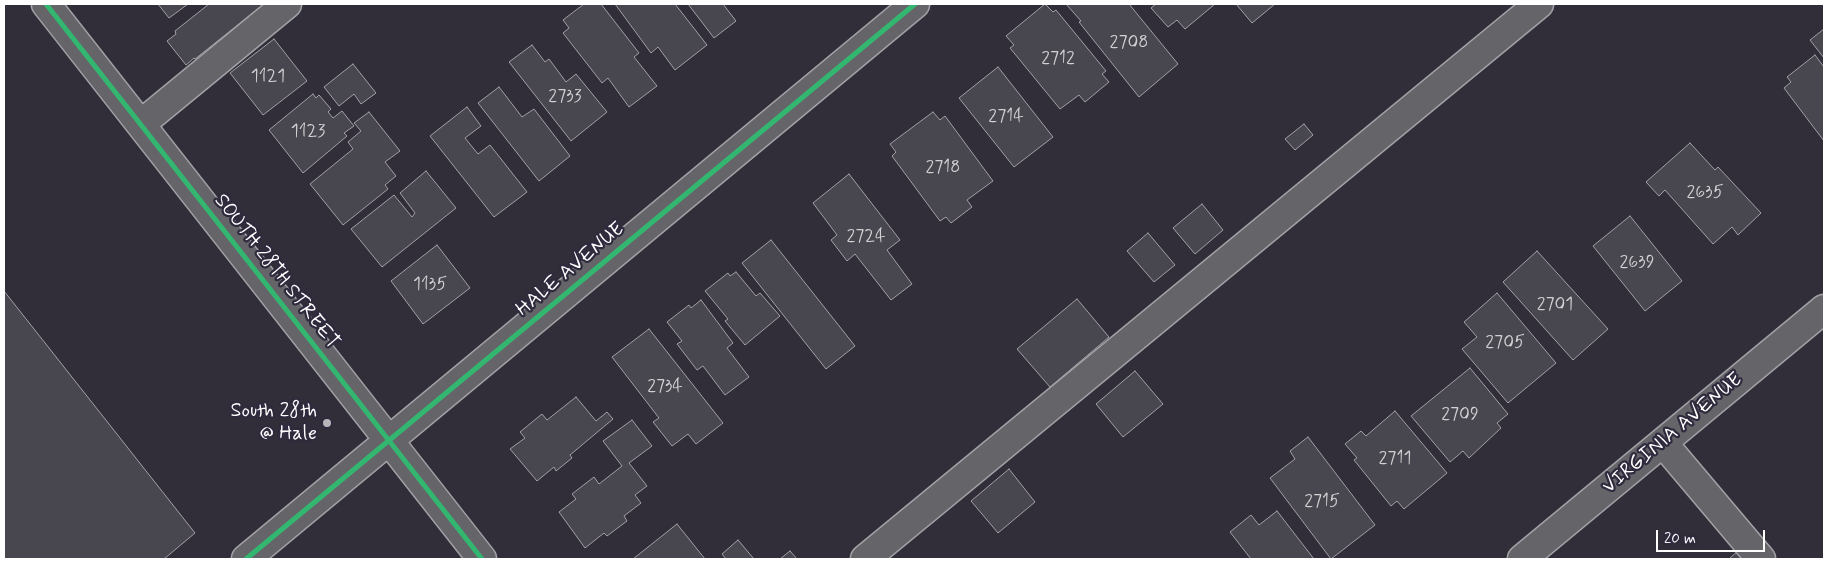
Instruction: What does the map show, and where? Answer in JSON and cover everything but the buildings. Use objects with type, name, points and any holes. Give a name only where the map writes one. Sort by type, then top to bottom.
[{"type":"street","name":"SOUTH 28TH STREET","points":[[46,4],[482,559]]},
{"type":"street","points":[[141,124],[287,4]]},
{"type":"street","name":"HALE AVENUE","points":[[246,559],[915,4]]},
{"type":"street","points":[[865,559],[1539,4]]},
{"type":"street","name":"VIRGINIA AVENUE","points":[[1522,559],[1824,309]]},
{"type":"street","points":[[1663,442],[1762,559]]},
{"type":"cycle path","points":[[46,4],[482,559]]},
{"type":"cycle path","points":[[246,559],[915,4]]},
{"type":"place","name":"South 28th @ Hale","points":[[327,423]]}]
